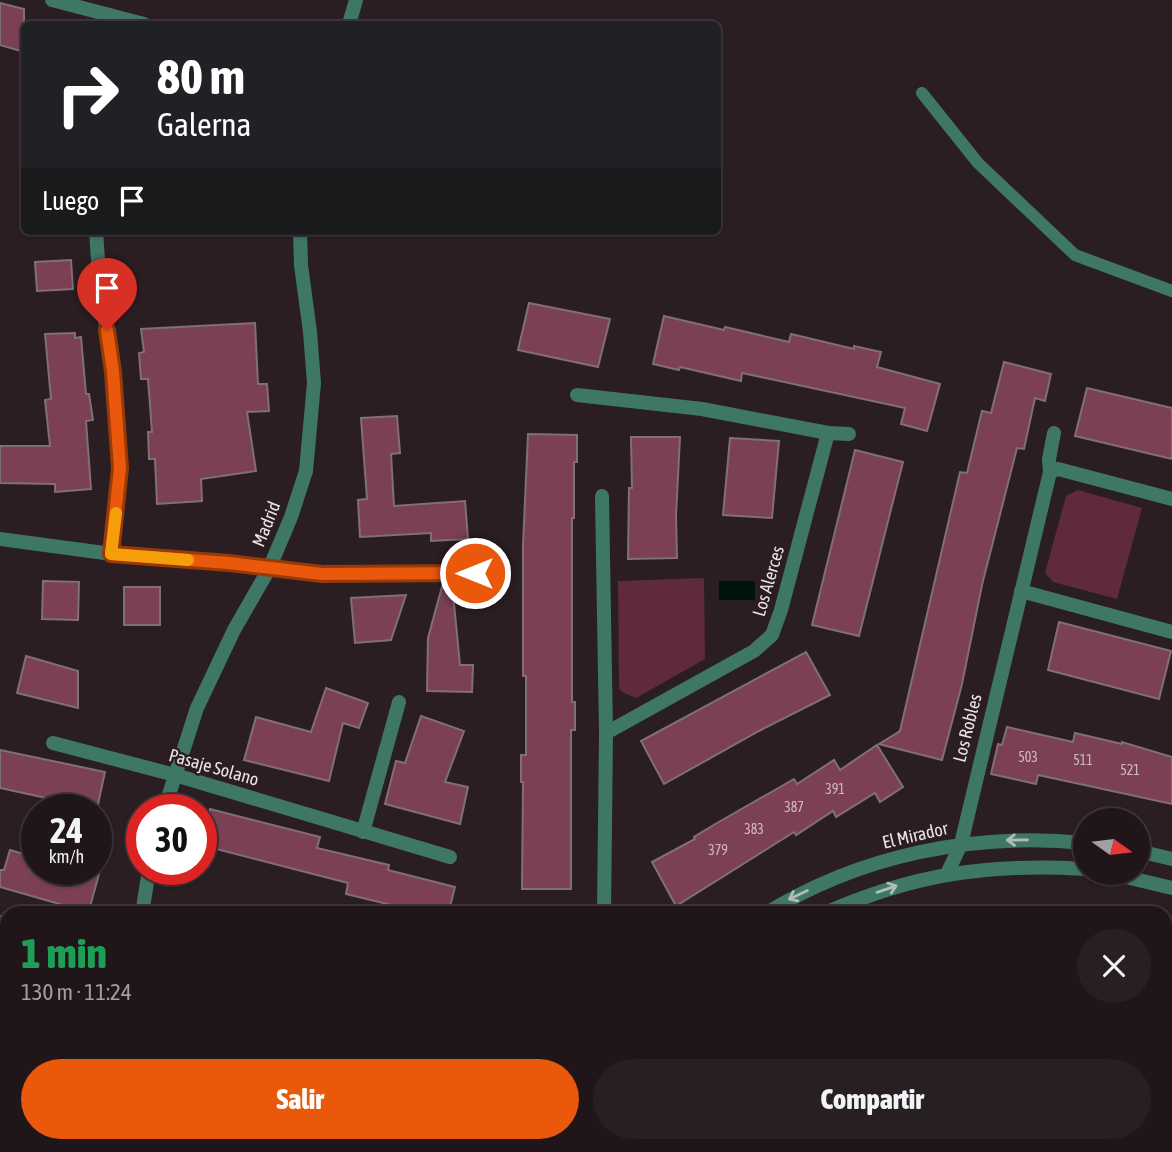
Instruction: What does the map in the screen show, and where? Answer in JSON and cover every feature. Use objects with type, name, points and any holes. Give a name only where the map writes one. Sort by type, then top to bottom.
[{"type":"street","points":[[52,0],[132,21]]},
{"type":"street","points":[[350,21],[356,0]]},
{"type":"street","points":[[96,235],[100,289],[113,372],[120,468],[111,554]]},
{"type":"street","name":"Madrid","points":[[169,794],[197,708],[234,630],[269,569],[291,517],[306,471],[314,383],[300,235]]},
{"type":"street","points":[[577,394],[702,409],[828,433],[849,434]]},
{"type":"street","name":"Los Alerces","points":[[606,733],[754,651],[772,635],[828,433]]},
{"type":"street","name":"Los Robles","points":[[947,874],[961,844],[1050,472],[1049,458],[1054,433]]},
{"type":"street","points":[[1050,472],[1058,469],[1172,499]]},
{"type":"street","points":[[602,496],[606,733],[604,906]]},
{"type":"street","points":[[0,538],[111,554],[229,563],[322,574],[475,573]]},
{"type":"street","points":[[1021,591],[1172,632]]},
{"type":"street","points":[[363,832],[399,702]]},
{"type":"street","name":"Pasaje Solano","points":[[53,743],[175,775],[450,857]]},
{"type":"street","name":"El Mirador","points":[[780,906],[826,881],[915,852],[961,844],[1019,840],[1073,842]]},
{"type":"street","points":[[1150,854],[1172,859]]},
{"type":"street","points":[[841,906],[901,884],[947,874],[993,868],[1073,868]]},
{"type":"street","points":[[1150,883],[1172,888]]},
{"type":"street","points":[[143,906],[147,885]]},
{"type":"lane","points":[[922,93],[978,163],[1075,255],[1172,291]]},
{"type":"shaded area","points":[[1078,490],[1142,508],[1117,599],[1053,582],[1045,573],[1066,496]]},
{"type":"shaded area","points":[[704,578],[705,659],[636,698],[622,692],[619,688],[618,581]]},
{"type":"shaded area","points":[[719,581],[755,581],[755,600],[719,600]]},
{"type":"building","points":[[0,3],[24,9],[24,21],[21,21],[21,51],[0,45]]},
{"type":"building","points":[[71,260],[73,289],[37,291],[35,262]]},
{"type":"building","points":[[529,303],[610,319],[598,367],[518,350]]},
{"type":"building","points":[[664,316],[789,342],[791,334],[854,349],[854,346],[881,352],[877,367],[940,384],[927,431],[901,424],[905,408],[742,373],[741,381],[680,367],[679,370],[653,364]]},
{"type":"building","points":[[255,323],[258,384],[267,384],[269,411],[247,412],[256,471],[201,479],[202,501],[157,504],[155,459],[149,459],[148,432],[152,432],[148,379],[141,379],[139,353],[144,352],[141,329]]},
{"type":"building","points":[[75,333],[75,338],[81,337],[86,394],[89,394],[93,420],[86,421],[91,489],[55,492],[55,484],[0,483],[0,446],[50,446],[45,400],[51,399],[45,334]]},
{"type":"building","points":[[1004,362],[1051,374],[1045,401],[1035,398],[1024,449],[1017,448],[942,760],[879,744],[900,731],[960,472],[967,473],[982,411],[991,413]]},
{"type":"building","points":[[1087,388],[1172,408],[1172,459],[1075,436]]},
{"type":"building","points":[[397,416],[400,453],[391,454],[394,506],[465,501],[468,539],[431,541],[431,533],[360,537],[358,500],[367,499],[361,418]]},
{"type":"building","points":[[528,434],[577,435],[572,518],[572,702],[575,702],[575,730],[571,730],[571,889],[522,889],[521,755],[526,755],[523,545]]},
{"type":"building","points":[[631,437],[680,437],[677,558],[628,559],[629,488],[632,488]]},
{"type":"building","points":[[730,438],[779,441],[772,518],[723,515]]},
{"type":"building","points":[[855,450],[903,462],[859,636],[812,625]]},
{"type":"building","points":[[43,581],[79,582],[78,620],[42,619]]},
{"type":"building","points":[[443,583],[452,583],[460,665],[473,665],[472,692],[427,691],[428,638]]},
{"type":"building","points":[[124,587],[160,587],[160,625],[124,625]]},
{"type":"building","points":[[406,595],[391,640],[355,643],[351,598]]},
{"type":"building","points":[[1059,622],[1171,651],[1159,699],[1048,670]]},
{"type":"building","points":[[806,652],[830,695],[664,784],[641,741]]},
{"type":"building","points":[[26,656],[78,671],[78,708],[17,693]]},
{"type":"building","points":[[326,688],[368,703],[359,728],[343,723],[329,781],[244,760],[256,717],[311,732]]},
{"type":"building","points":[[421,716],[464,731],[445,782],[468,787],[460,824],[385,804],[396,761],[405,763]]},
{"type":"building","points":[[1007,727],[1073,742],[1075,733],[1122,742],[1172,757],[1172,804],[1038,775],[1036,784],[991,774],[998,744],[1002,745]]},
{"type":"building","points":[[877,745],[903,787],[880,802],[875,793],[836,817],[833,811],[796,835],[794,832],[676,906],[652,862],[794,779],[797,784],[834,760],[840,770]]},
{"type":"building","points":[[0,750],[105,772],[100,794],[28,794],[0,788]]},
{"type":"building","points":[[217,811],[320,837],[317,848],[389,865],[388,870],[455,887],[450,906],[396,906],[346,894],[348,883],[217,849]]},
{"type":"building","points":[[10,850],[21,853],[21,885],[96,885],[90,906],[63,906],[0,887],[0,870],[4,870]]},
{"type":"slow traffic","points":[[116,513],[111,554],[188,560]]},
{"type":"route","points":[[107,330],[120,468],[111,554],[229,563],[322,574],[475,573]]}]
